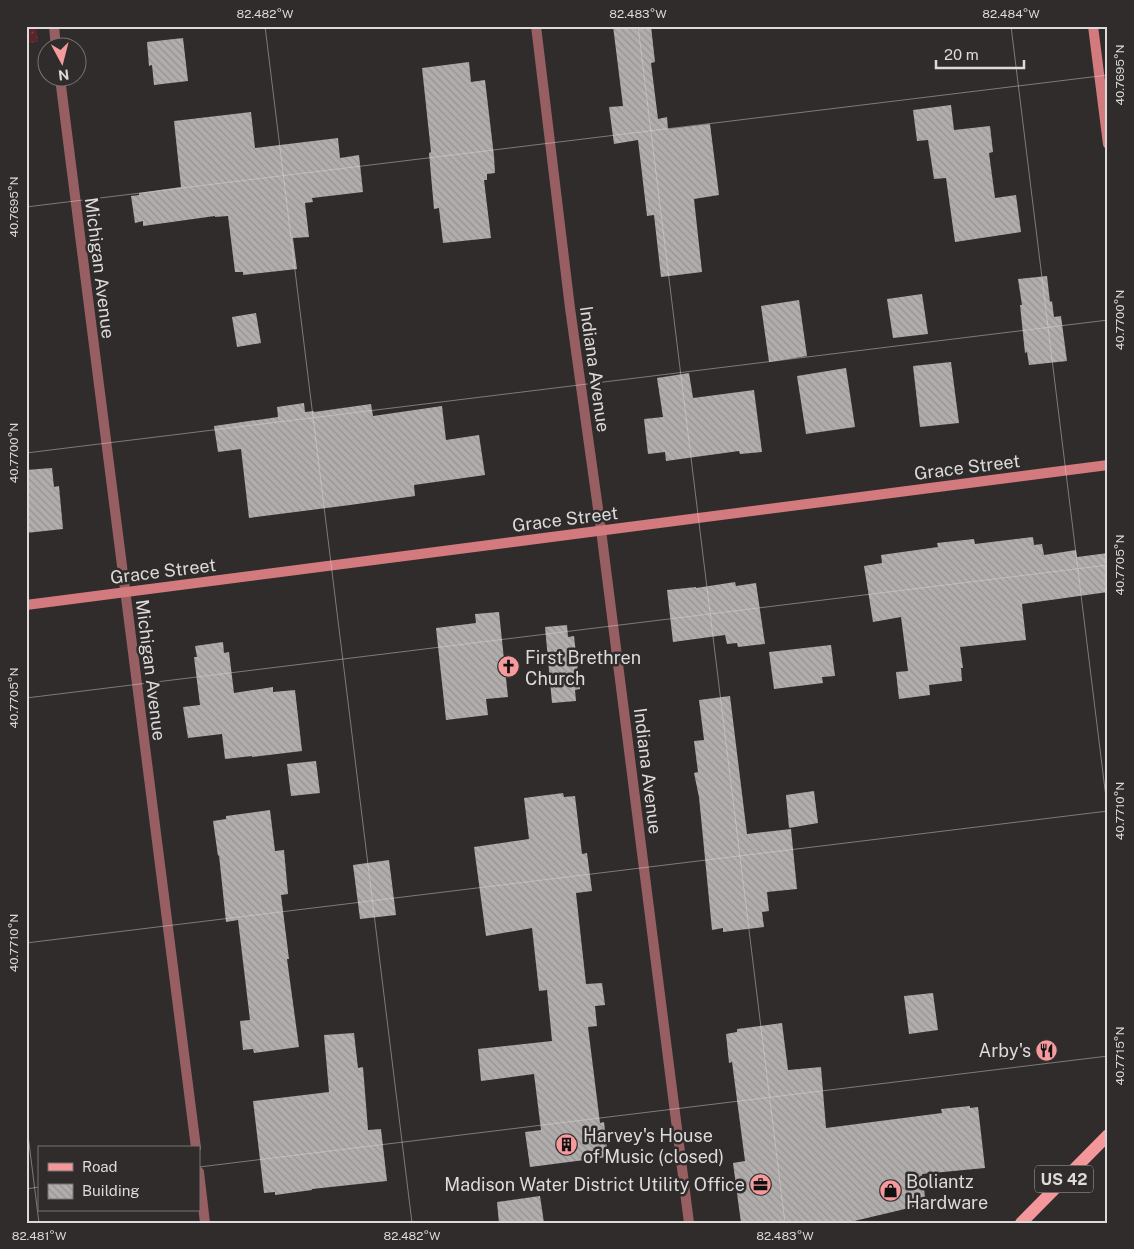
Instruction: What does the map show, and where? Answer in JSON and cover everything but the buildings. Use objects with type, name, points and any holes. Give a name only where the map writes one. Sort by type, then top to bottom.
[{"type":"main road","name":"US 42","points":[[1021,1223],[1108,1135]]},
{"type":"street","name":"Indiana Avenue","points":[[536,26],[570,308],[602,530],[688,1223]]},
{"type":"street","points":[[1093,26],[1108,144]]},
{"type":"street","name":"Michigan Avenue","points":[[61,88],[196,1146]]},
{"type":"street","name":"Grace Street","points":[[26,605],[1108,465]]},
{"type":"street","points":[[200,1180],[205,1223]]},
{"type":"shaded area","points":[[26,26],[36,26],[38,42],[28,43]]},
{"type":"place","name":"First Brethren Church","points":[[509,667]]},
{"type":"place","name":"Arby's","points":[[1047,1050]]},
{"type":"place","name":"Harvey's House of Music (closed)","points":[[567,1145]]},
{"type":"place","name":"Madison Water District Utility Office","points":[[761,1184]]},
{"type":"place","name":"Boliantz Hardware","points":[[890,1191]]}]
